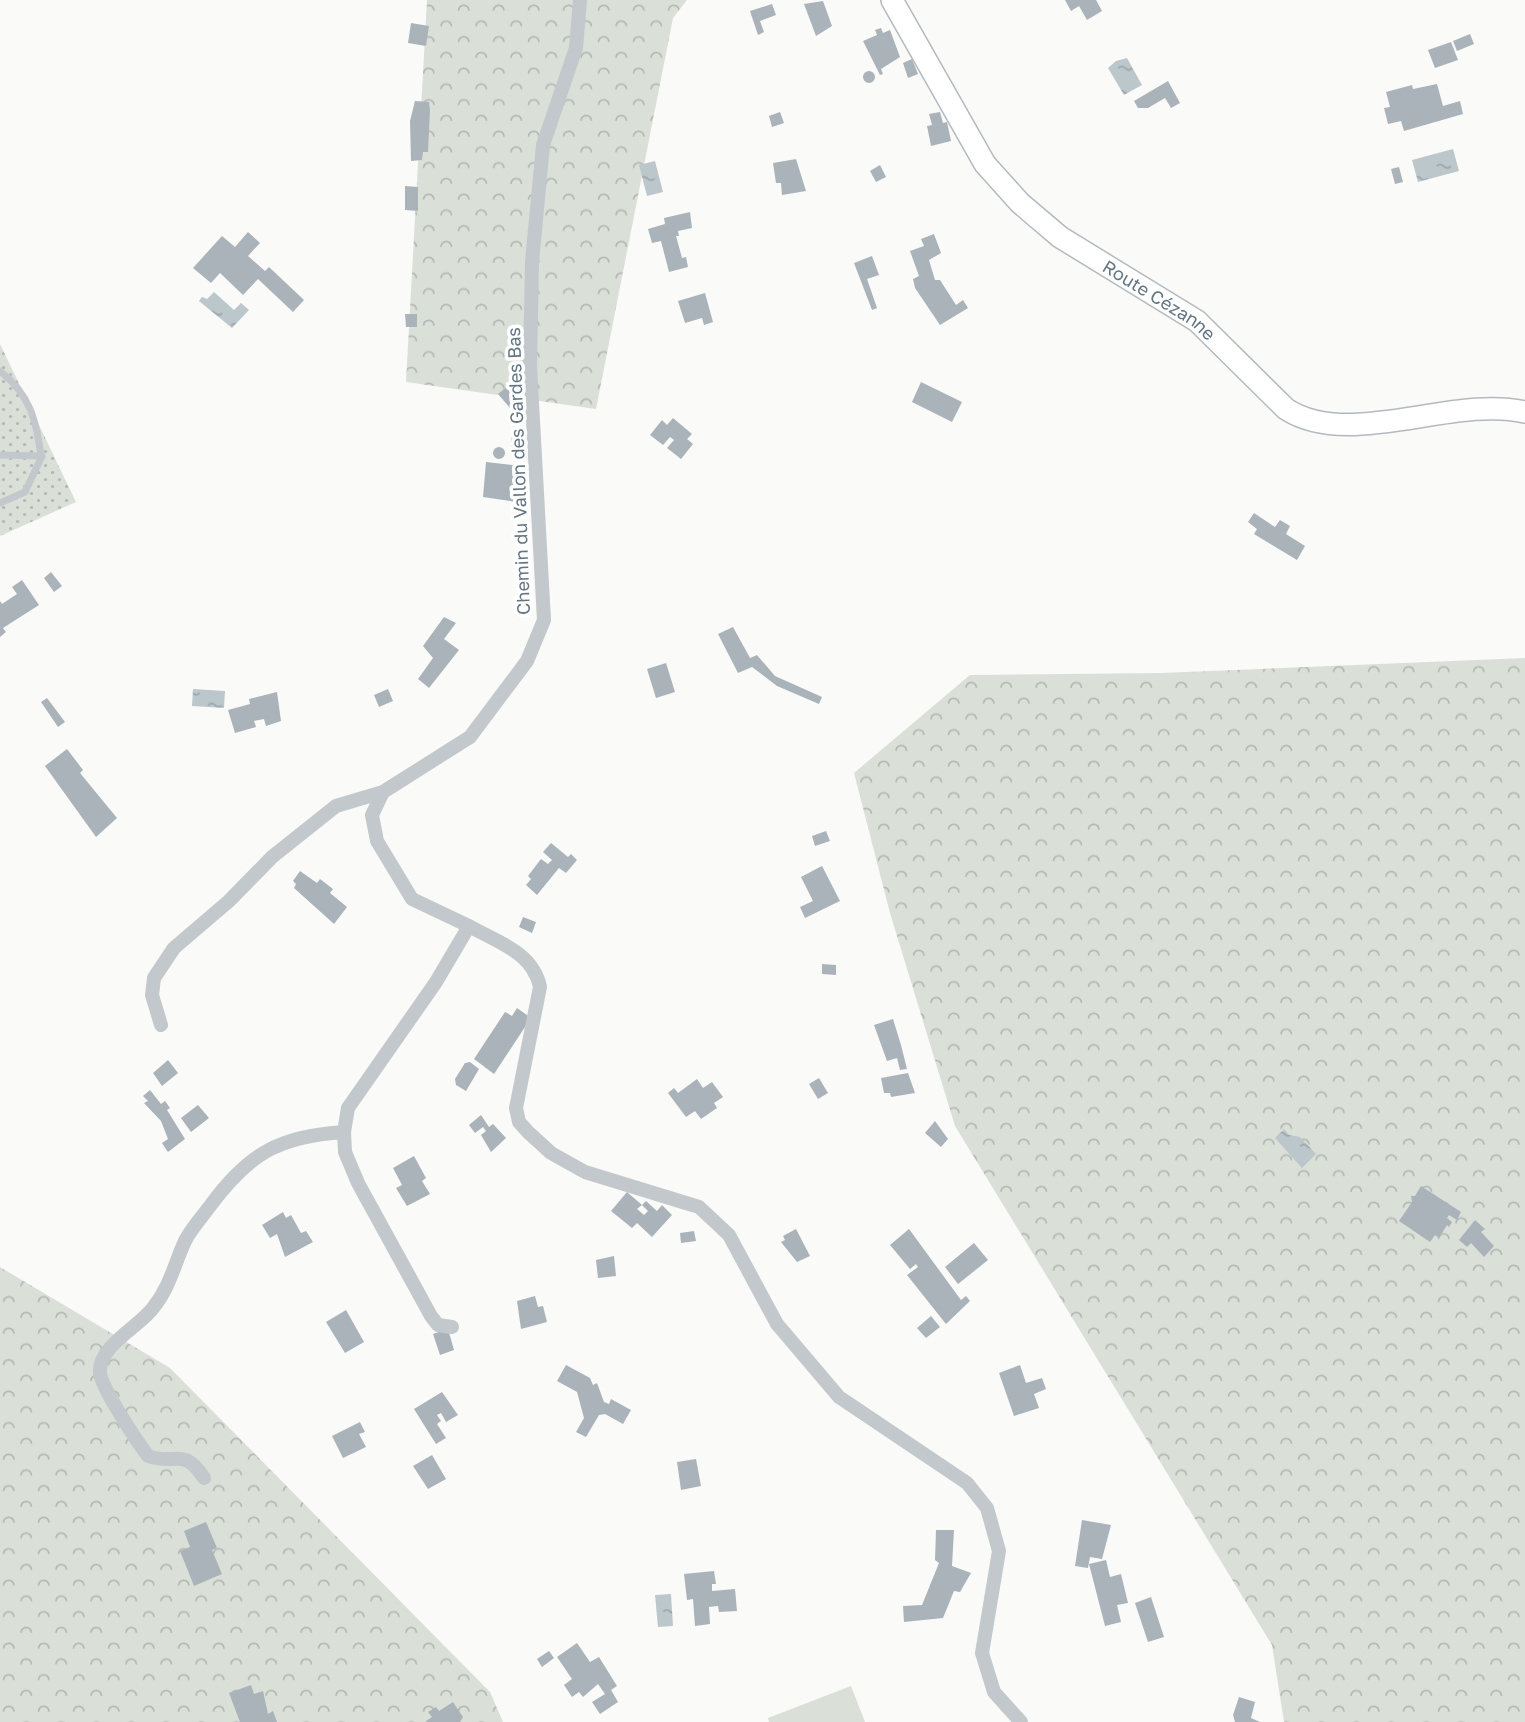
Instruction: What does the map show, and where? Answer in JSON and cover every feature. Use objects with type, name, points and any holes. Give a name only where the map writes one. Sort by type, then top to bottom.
[{"type":"street","name":"Chemin du Vallon des Gardes Bas","points":[[161,1025],[152,995],[154,978],[160,964],[174,948],[255,877],[272,857],[336,806],[383,792],[470,737],[527,661],[544,620],[530,366],[532,262],[543,145],[576,48],[580,0]]},
{"type":"street","name":"Route Cézanne","points":[[892,0],[985,164],[1020,203],[1060,237],[1197,321],[1292,413],[1316,423],[1339,426],[1497,409],[1525,412]]},
{"type":"street","points":[[383,792],[372,815],[377,841],[412,899],[469,926],[528,959],[537,974],[540,987],[518,1100],[519,1122],[551,1153],[585,1172],[699,1207],[729,1235],[777,1324],[839,1397],[967,1483],[987,1508],[999,1551],[982,1653],[994,1692],[1021,1722]]},
{"type":"street","points":[[452,1326],[438,1325],[431,1316],[354,1173],[345,1152],[344,1132],[348,1108],[436,982],[469,926]]},
{"type":"street","points":[[204,1478],[193,1461],[182,1457],[148,1456],[104,1386],[100,1373],[102,1361],[112,1347],[152,1311],[170,1284],[186,1240],[230,1181],[254,1157],[289,1139],[344,1132]]},
{"type":"lane","points":[[0,371],[20,387],[37,424],[41,456],[26,492],[0,503]]},
{"type":"lane","points":[[0,455],[41,456]]},
{"type":"green space","points":[[427,0],[687,0],[673,18],[596,409],[406,382]]},
{"type":"green space","points":[[0,344],[76,502],[0,536]]},
{"type":"green space","points":[[1525,658],[1525,1722],[1284,1722],[1272,1645],[955,1126],[890,913],[854,773],[970,675],[1162,673]]},
{"type":"green space","points":[[0,1267],[170,1368],[490,1692],[503,1722],[0,1722]]},
{"type":"green space","points":[[851,1686],[865,1722],[769,1722],[768,1718]]},
{"type":"water","points":[[1127,58],[1142,85],[1124,95],[1108,68],[1116,61]]},
{"type":"water","points":[[1453,149],[1459,171],[1418,182],[1412,160]]},
{"type":"water","points":[[655,161],[663,192],[647,196],[639,165]]},
{"type":"water","points":[[214,292],[234,310],[241,303],[249,310],[232,328],[199,301],[202,297],[207,299]]},
{"type":"water","points":[[193,689],[225,691],[224,708],[192,706]]},
{"type":"water","points":[[1284,1129],[1289,1135],[1300,1137],[1316,1154],[1302,1168],[1275,1138]]},
{"type":"water","points":[[671,1594],[673,1626],[658,1627],[655,1595]]},
{"type":"building","points":[[1065,0],[1096,0],[1102,11],[1087,20],[1079,6],[1071,11]]},
{"type":"building","points":[[823,1],[832,26],[816,36],[804,4]]},
{"type":"building","points":[[772,4],[776,15],[760,21],[764,32],[758,35],[750,11]]},
{"type":"building","points":[[411,23],[429,26],[426,46],[408,43]]},
{"type":"building","points":[[881,28],[883,33],[890,30],[900,57],[881,69],[883,74],[880,75],[863,41],[877,35],[875,30]]},
{"type":"building","points":[[1470,34],[1474,44],[1457,51],[1453,41]]},
{"type":"building","points":[[1451,42],[1458,60],[1435,68],[1428,50]]},
{"type":"building","points":[[912,59],[918,74],[908,78],[903,63]]},
{"type":"building","points":[[864,72],[874,72],[874,82],[864,82]]},
{"type":"building","points":[[1168,81],[1180,103],[1171,108],[1165,98],[1148,108],[1138,108],[1134,101]]},
{"type":"building","points":[[1437,84],[1443,106],[1460,101],[1463,114],[1404,131],[1401,121],[1388,124],[1384,108],[1390,107],[1386,92],[1412,85],[1413,89]]},
{"type":"building","points":[[415,101],[429,102],[428,152],[423,152],[422,160],[411,161],[410,121]]},
{"type":"building","points":[[780,112],[784,123],[772,127],[769,116]]},
{"type":"building","points":[[940,112],[943,123],[947,122],[951,141],[931,146],[927,126],[932,125],[929,114]]},
{"type":"building","points":[[796,159],[806,191],[782,195],[781,183],[776,183],[773,163]]},
{"type":"building","points":[[880,165],[886,177],[876,182],[870,171]]},
{"type":"building","points":[[1399,167],[1403,182],[1395,184],[1391,169]]},
{"type":"building","points":[[405,186],[418,187],[418,211],[405,210]]},
{"type":"building","points":[[690,212],[692,228],[678,231],[679,236],[676,236],[682,258],[686,257],[688,267],[669,272],[661,241],[652,243],[648,229],[665,224],[664,218]]},
{"type":"building","points":[[248,232],[260,243],[248,256],[265,271],[269,267],[304,300],[293,312],[258,279],[243,295],[220,273],[211,283],[193,268],[222,236],[235,247]]},
{"type":"building","points":[[934,234],[941,253],[929,260],[935,280],[940,280],[956,305],[963,300],[968,308],[940,325],[915,288],[913,279],[919,276],[910,251],[924,246],[921,239]]},
{"type":"building","points":[[872,256],[879,275],[867,279],[877,308],[872,310],[854,263]]},
{"type":"building","points":[[705,293],[713,322],[704,325],[702,318],[685,323],[678,301]]},
{"type":"building","points":[[405,314],[417,314],[417,327],[406,327]]},
{"type":"building","points":[[921,382],[962,402],[952,422],[912,402]]},
{"type":"building","points":[[509,385],[516,393],[513,395],[518,401],[510,408],[498,394]]},
{"type":"building","points":[[673,418],[692,434],[687,439],[693,444],[681,459],[667,448],[674,440],[670,437],[663,445],[650,435],[662,420],[667,425]]},
{"type":"building","points":[[512,432],[523,433],[523,451],[511,449]]},
{"type":"building","points":[[494,448],[504,448],[504,458],[494,458]]},
{"type":"building","points":[[486,462],[521,466],[517,502],[483,497]]},
{"type":"building","points":[[1254,513],[1275,527],[1280,520],[1290,526],[1286,534],[1305,546],[1297,560],[1254,534],[1257,529],[1248,522]]},
{"type":"building","points":[[51,572],[62,586],[54,592],[44,578]]},
{"type":"building","points":[[22,580],[39,605],[3,628],[6,632],[0,637],[0,601],[2,604],[17,594],[12,587]]},
{"type":"building","points":[[444,617],[456,623],[444,639],[459,650],[429,688],[418,679],[433,658],[423,646]]},
{"type":"building","points":[[733,627],[750,658],[757,655],[775,676],[822,697],[819,704],[777,686],[752,667],[738,673],[718,634]]},
{"type":"building","points":[[666,663],[675,692],[656,698],[647,669]]},
{"type":"building","points":[[388,689],[393,701],[379,707],[374,695]]},
{"type":"building","points":[[277,692],[281,721],[266,726],[264,719],[254,721],[256,727],[235,733],[228,710],[250,704],[249,699]]},
{"type":"building","points":[[47,698],[65,722],[58,727],[41,702]]},
{"type":"building","points":[[67,749],[83,770],[80,773],[117,818],[96,837],[45,766]]},
{"type":"building","points":[[826,831],[830,841],[815,846],[812,836]]},
{"type":"building","points":[[551,843],[568,857],[571,854],[577,860],[566,873],[559,868],[537,895],[526,885],[531,879],[528,876],[541,859],[548,864],[552,860],[543,852]]},
{"type":"building","points":[[822,866],[840,901],[805,918],[800,907],[813,901],[801,877]]},
{"type":"building","points":[[300,871],[317,883],[320,879],[333,889],[330,893],[347,907],[334,924],[294,888],[296,884],[293,881]]},
{"type":"building","points":[[523,917],[536,922],[532,933],[519,927]]},
{"type":"building","points":[[822,964],[836,965],[836,975],[822,974]]},
{"type":"building","points":[[517,1008],[531,1018],[494,1074],[474,1059],[505,1012],[512,1016]]},
{"type":"building","points":[[893,1019],[907,1069],[900,1070],[897,1058],[887,1061],[874,1025]]},
{"type":"building","points":[[168,1060],[178,1073],[162,1086],[153,1073]]},
{"type":"building","points":[[470,1062],[479,1069],[466,1091],[456,1085],[455,1079],[465,1063]]},
{"type":"building","points":[[908,1073],[915,1093],[891,1097],[890,1093],[884,1093],[881,1078]]},
{"type":"building","points":[[819,1078],[828,1093],[818,1099],[809,1084]]},
{"type":"building","points":[[697,1079],[703,1088],[712,1082],[723,1097],[714,1103],[717,1108],[701,1119],[695,1111],[686,1117],[668,1093],[674,1088],[678,1093]]},
{"type":"building","points":[[150,1090],[161,1104],[165,1101],[170,1108],[167,1110],[185,1139],[168,1152],[162,1143],[168,1139],[161,1121],[144,1103],[148,1101],[143,1096]]},
{"type":"building","points":[[198,1105],[209,1118],[191,1132],[181,1118]]},
{"type":"building","points":[[481,1115],[489,1127],[493,1124],[506,1138],[491,1152],[481,1135],[486,1131],[483,1127],[475,1133],[469,1125]]},
{"type":"building","points":[[935,1121],[948,1139],[941,1147],[925,1133]]},
{"type":"building","points":[[414,1156],[426,1178],[422,1181],[430,1194],[407,1206],[396,1188],[402,1185],[393,1168]]},
{"type":"building","points":[[1421,1186],[1461,1212],[1457,1220],[1449,1215],[1447,1218],[1452,1222],[1449,1227],[1447,1225],[1439,1238],[1435,1235],[1430,1242],[1399,1221],[1412,1202],[1411,1196],[1415,1196]]},
{"type":"building","points":[[627,1192],[642,1205],[646,1201],[657,1211],[662,1205],[672,1215],[652,1237],[637,1223],[632,1228],[611,1211]],"holes":[[[642,1205],[648,1211],[644,1215],[637,1209]]]},
{"type":"building","points":[[283,1212],[286,1218],[291,1215],[301,1233],[306,1231],[313,1242],[285,1257],[277,1234],[270,1238],[262,1225]]},
{"type":"building","points":[[1475,1220],[1485,1229],[1481,1232],[1494,1246],[1484,1257],[1471,1243],[1467,1247],[1459,1240]]},
{"type":"building","points":[[796,1229],[810,1256],[797,1262],[781,1242],[785,1240],[783,1236]]},
{"type":"building","points":[[909,1229],[961,1300],[966,1296],[970,1301],[946,1324],[907,1275],[918,1267],[916,1264],[910,1269],[890,1245]]},
{"type":"building","points":[[694,1231],[696,1241],[681,1243],[680,1233]]},
{"type":"building","points":[[974,1243],[988,1260],[958,1284],[945,1267]]},
{"type":"building","points":[[614,1256],[616,1276],[598,1278],[596,1260]]},
{"type":"building","points":[[535,1296],[538,1307],[543,1306],[547,1322],[521,1329],[517,1301]]},
{"type":"building","points":[[346,1310],[364,1342],[345,1353],[326,1322]]},
{"type":"building","points":[[931,1316],[940,1327],[926,1338],[917,1328]]},
{"type":"building","points":[[448,1329],[454,1350],[440,1355],[433,1334]]},
{"type":"building","points":[[566,1365],[590,1378],[593,1385],[597,1383],[604,1402],[609,1404],[611,1399],[631,1410],[623,1424],[605,1414],[599,1415],[586,1437],[576,1432],[584,1418],[577,1392],[557,1381]]},
{"type":"building","points":[[1020,1365],[1026,1383],[1042,1378],[1046,1389],[1034,1394],[1039,1408],[1014,1416],[999,1373]]},
{"type":"building","points":[[442,1392],[458,1415],[446,1422],[441,1413],[437,1415],[441,1421],[437,1424],[446,1438],[436,1444],[414,1409]]},
{"type":"building","points":[[360,1422],[365,1432],[359,1434],[366,1447],[343,1458],[332,1436]]},
{"type":"building","points":[[432,1455],[446,1479],[428,1489],[413,1466]]},
{"type":"building","points":[[696,1459],[701,1486],[681,1490],[677,1462]]},
{"type":"building","points":[[1082,1520],[1111,1525],[1102,1559],[1090,1557],[1088,1568],[1075,1566]]},
{"type":"building","points":[[206,1522],[217,1548],[212,1550],[222,1574],[194,1586],[180,1551],[190,1547],[184,1531]]},
{"type":"building","points":[[936,1530],[954,1530],[952,1566],[971,1573],[960,1592],[954,1591],[943,1618],[904,1622],[903,1606],[922,1605],[939,1563],[935,1560]]},
{"type":"building","points":[[1106,1560],[1110,1577],[1121,1574],[1128,1603],[1117,1605],[1121,1622],[1105,1626],[1089,1564]]},
{"type":"building","points":[[714,1571],[716,1584],[712,1584],[712,1591],[735,1589],[737,1611],[719,1612],[718,1606],[709,1607],[710,1624],[695,1626],[693,1599],[687,1600],[684,1574]]},
{"type":"building","points":[[1151,1597],[1164,1637],[1148,1642],[1135,1603]]},
{"type":"building","points":[[577,1643],[590,1662],[599,1657],[617,1686],[611,1690],[618,1702],[600,1714],[592,1702],[605,1694],[598,1684],[583,1697],[579,1692],[572,1697],[564,1685],[572,1679],[557,1657]]},
{"type":"building","points":[[549,1651],[554,1658],[542,1667],[537,1659]]},
{"type":"building","points":[[251,1685],[254,1694],[263,1691],[268,1714],[273,1711],[277,1722],[240,1722],[229,1693]]},
{"type":"building","points":[[1239,1697],[1255,1702],[1251,1718],[1260,1722],[1235,1722],[1233,1715]]},
{"type":"building","points":[[453,1702],[463,1717],[460,1722],[425,1722],[432,1717],[428,1712],[436,1707],[439,1711]]}]
